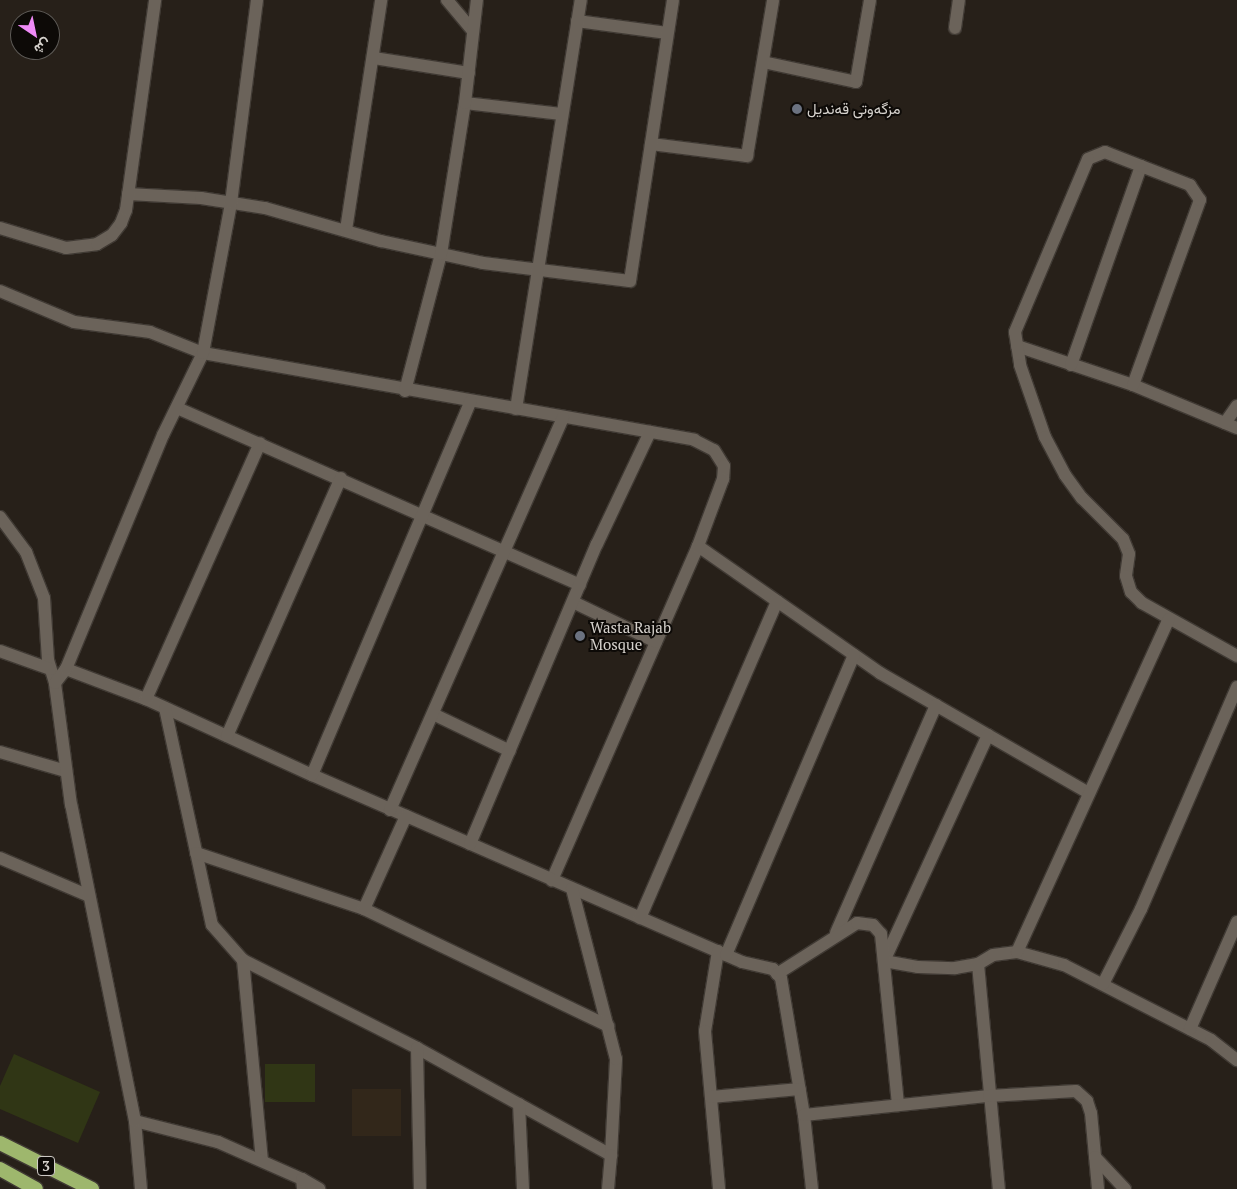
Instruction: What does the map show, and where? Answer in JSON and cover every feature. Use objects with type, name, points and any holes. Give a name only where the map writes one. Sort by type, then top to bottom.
[{"type":"highway","name":"3","points":[[0,1142],[92,1189]]},
{"type":"highway","name":"3","points":[[0,1169],[36,1189]]},
{"type":"street","points":[[0,228],[66,248],[97,244],[112,235],[121,223],[128,194],[155,0]]},
{"type":"street","points":[[55,683],[66,669],[176,408],[203,353],[231,203],[257,0]]},
{"type":"street","points":[[346,230],[374,58],[381,0]]},
{"type":"street","points":[[447,0],[473,31]]},
{"type":"street","points":[[406,391],[440,254],[465,103],[478,0]]},
{"type":"street","points":[[516,409],[561,114],[581,0]]},
{"type":"street","points":[[128,194],[201,198],[265,208],[440,254],[630,281],[672,0]]},
{"type":"street","points":[[651,144],[748,156],[773,0]]},
{"type":"street","points":[[763,62],[856,82],[870,0]]},
{"type":"street","points":[[955,28],[959,0]]},
{"type":"street","points":[[577,21],[668,34]]},
{"type":"street","points":[[374,58],[468,73]]},
{"type":"street","points":[[465,103],[561,114]]},
{"type":"street","points":[[1133,386],[1200,200],[1190,185],[1105,152],[1088,160],[1015,332],[1020,365],[1045,437],[1065,475],[1082,498],[1123,539],[1129,554],[1126,576],[1131,592],[1142,603],[1237,656]]},
{"type":"street","points":[[1071,365],[1141,166]]},
{"type":"street","points":[[0,291],[74,322],[150,332],[203,353],[406,391],[694,440],[714,450],[724,466],[723,479],[698,546],[552,880]]},
{"type":"street","points":[[1017,346],[1133,386],[1231,425],[1237,406]]},
{"type":"street","points":[[312,775],[471,401]]},
{"type":"street","points":[[176,408],[341,478],[580,585]]},
{"type":"street","points":[[390,810],[563,417]]},
{"type":"street","points":[[470,844],[580,585],[650,432]]},
{"type":"street","points":[[146,699],[260,443]]},
{"type":"street","points":[[227,736],[341,478]]},
{"type":"street","points":[[0,517],[26,552],[44,598],[50,669],[55,683],[66,771],[89,896],[135,1121],[141,1189]]},
{"type":"street","points":[[698,546],[854,655],[936,705],[1089,793]]},
{"type":"street","points":[[640,918],[777,601]]},
{"type":"street","points":[[573,602],[656,642]]},
{"type":"street","points":[[1017,952],[1169,619]]},
{"type":"street","points":[[0,651],[50,669]]},
{"type":"street","points":[[719,1189],[705,1031],[722,953],[854,655]]},
{"type":"street","points":[[66,669],[146,699],[390,810],[722,953],[773,969],[781,978],[804,1115],[812,1189]]},
{"type":"street","points":[[1103,984],[1141,909],[1237,687]]},
{"type":"street","points":[[836,933],[936,705]]},
{"type":"street","points":[[165,708],[212,925],[244,960],[417,1048],[611,1155]]},
{"type":"street","points":[[433,714],[510,751]]},
{"type":"street","points":[[884,961],[988,735]]},
{"type":"street","points":[[0,752],[66,771]]},
{"type":"street","points":[[364,909],[406,816]]},
{"type":"street","points":[[196,853],[364,909],[608,1026]]},
{"type":"street","points":[[0,858],[89,896]]},
{"type":"street","points":[[572,889],[616,1059],[608,1189]]},
{"type":"street","points":[[777,974],[836,933],[856,922],[873,925],[881,934],[898,1105]]},
{"type":"street","points":[[1190,1029],[1237,922]]},
{"type":"street","points":[[884,961],[918,967],[955,968],[978,964],[993,955],[1017,952],[1064,965],[1211,1040],[1237,1060]]},
{"type":"street","points":[[244,960],[262,1160]]},
{"type":"street","points":[[978,964],[999,1189]]},
{"type":"street","points":[[417,1048],[420,1189]]},
{"type":"street","points":[[711,1097],[800,1089]]},
{"type":"street","points":[[804,1115],[989,1096],[1076,1091],[1086,1100],[1091,1113],[1098,1189]]},
{"type":"street","points":[[518,1104],[523,1189]]},
{"type":"street","points":[[135,1121],[218,1142],[262,1160],[303,1184],[319,1189]]},
{"type":"street","points":[[1095,1157],[1125,1189]]},
{"type":"shaded area","points":[[352,1089],[401,1089],[401,1136],[352,1136]]},
{"type":"green space","points":[[14,1054],[100,1092],[78,1143],[0,1109],[0,1086]]},
{"type":"green space","points":[[265,1064],[315,1064],[315,1102],[265,1102]]},
{"type":"place","name":"مزگەوتی قەندیل","points":[[797,109]]},
{"type":"place","name":"Wasta Rajab Mosque","points":[[580,636]]}]
